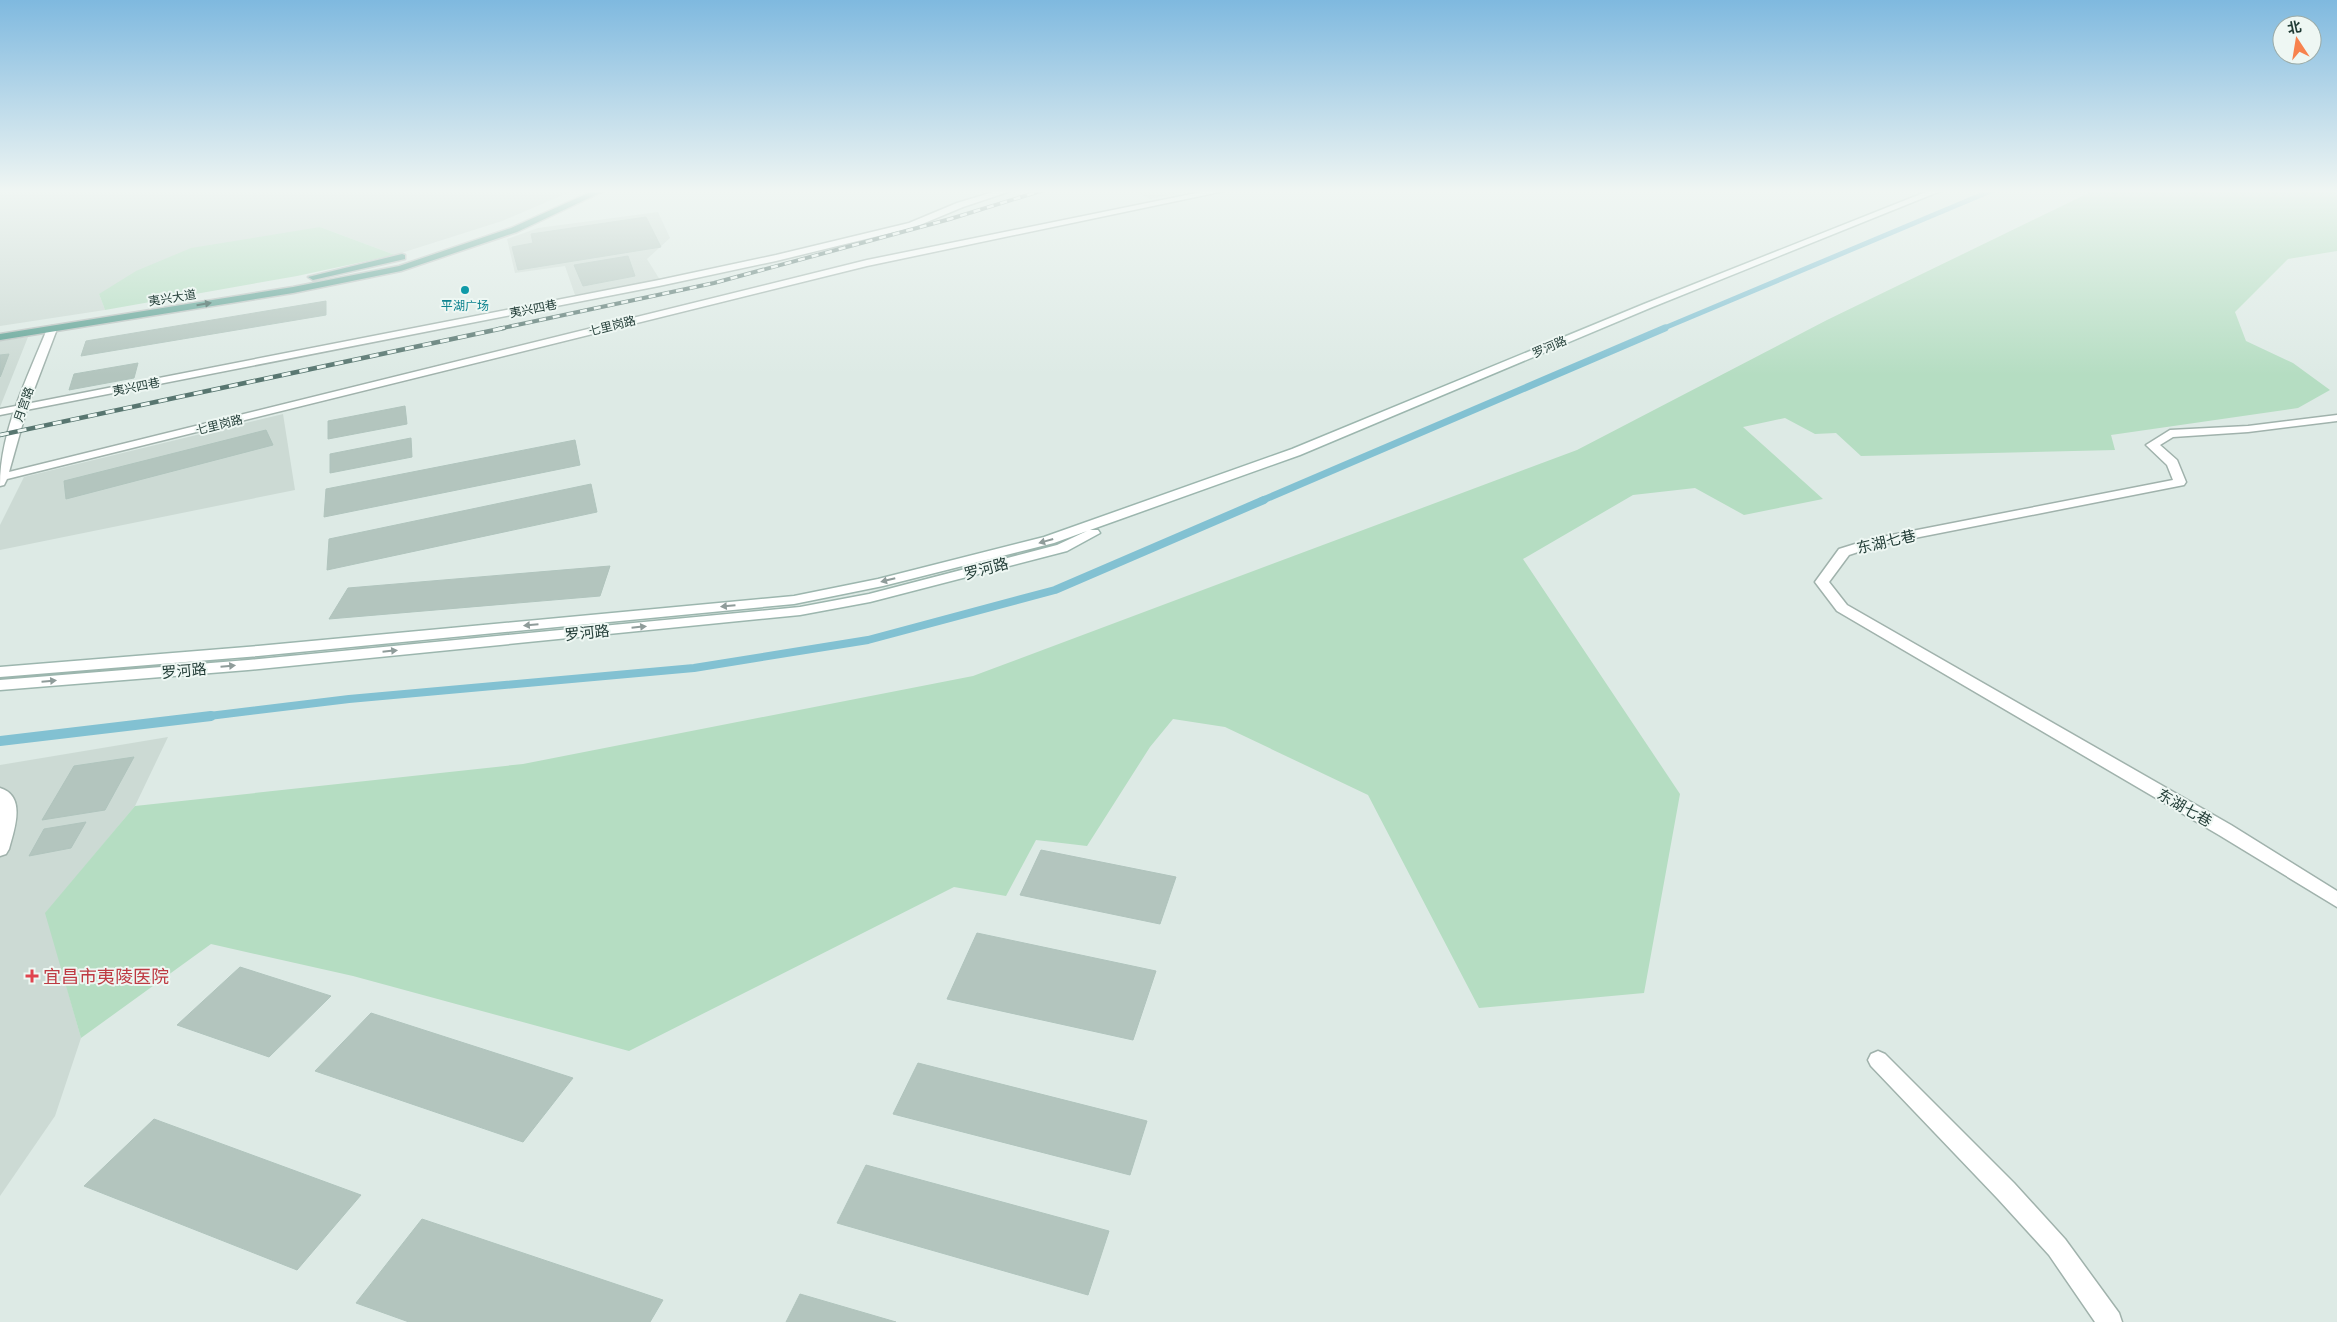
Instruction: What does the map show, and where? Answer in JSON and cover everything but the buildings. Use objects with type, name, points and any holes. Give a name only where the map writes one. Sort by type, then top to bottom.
[{"type":"main road","name":"夷兴大道","points":[[0,329],[311,277],[418,252]]},
{"type":"main road","name":"夷兴大道","points":[[0,337],[302,288],[400,268],[449,252]]},
{"type":"street","name":"夷兴四巷","points":[[0,412],[659,283],[801,252]]},
{"type":"street","name":"七里岗路","points":[[1,479],[867,263],[922,252]]},
{"type":"street","name":"罗河路","points":[[0,672],[268,650],[794,600],[878,583],[1049,540],[1296,452],[1647,306],[1784,252]]},
{"type":"street","name":"月宫路","points":[[1,479],[21,408],[52,329]]},
{"type":"street","name":"东湖七巷","points":[[2337,418],[2170,434],[2152,445],[2173,463],[2180,482],[1876,542],[1844,552],[1822,582],[1826,591],[1842,608],[2225,830],[2337,900]]},
{"type":"street","name":"罗河路","points":[[0,685],[248,665],[800,611],[870,598],[1062,548],[1158,501]]},
{"type":"street","points":[[0,794],[8,803],[9,813],[0,849]]},
{"type":"street","points":[[1878,1060],[2006,1191],[2057,1247],[2110,1322]]},
{"type":"shaded area","points":[[0,252],[239,252],[99,294],[105,310],[0,326]]},
{"type":"shaded area","points":[[386,252],[405,252],[395,255]]},
{"type":"shaded area","points":[[510,252],[655,252],[647,259],[660,280],[575,295],[565,266],[515,273]]},
{"type":"shaded area","points":[[28,337],[0,407],[0,341]]},
{"type":"shaded area","points":[[283,414],[295,490],[0,550],[0,525],[24,477]]},
{"type":"shaded area","name":"宜昌市夷陵医院","points":[[168,737],[135,806],[46,913],[81,1038],[55,1116],[0,1196],[0,765]]},
{"type":"green space","points":[[182,252],[386,252],[395,255],[297,276],[105,310],[99,294],[136,271]]},
{"type":"green space","points":[[1968,252],[2333,252],[2288,259],[2235,312],[2246,341],[2293,363],[2330,390],[2298,408],[2111,435],[2115,450],[1861,456],[1836,433],[1815,434],[1785,418],[1743,427],[1823,499],[1744,515],[1695,488],[1633,495],[1523,559],[1680,794],[1644,993],[1479,1008],[1368,795],[1225,727],[1173,719],[1150,747],[1087,846],[1036,840],[1006,896],[954,887],[629,1051],[353,976],[211,944],[81,1038],[45,913],[135,806],[523,764],[973,676],[1577,450],[1827,320]]},
{"type":"waterway","points":[[1662,329],[1846,252]]},
{"type":"waterway","points":[[1261,501],[1665,328]]},
{"type":"waterway","points":[[201,717],[349,699],[694,668],[868,640],[1055,590],[1264,500]]},
{"type":"waterway","points":[[0,741],[211,716]]},
{"type":"railway","points":[[498,329],[714,283],[829,252]]},
{"type":"railway","points":[[0,435],[504,328]]},
{"type":"place","name":"平湖广场","points":[[465,290]]},
{"type":"place","name":"宜昌市夷陵医院","points":[[32,976]]}]
